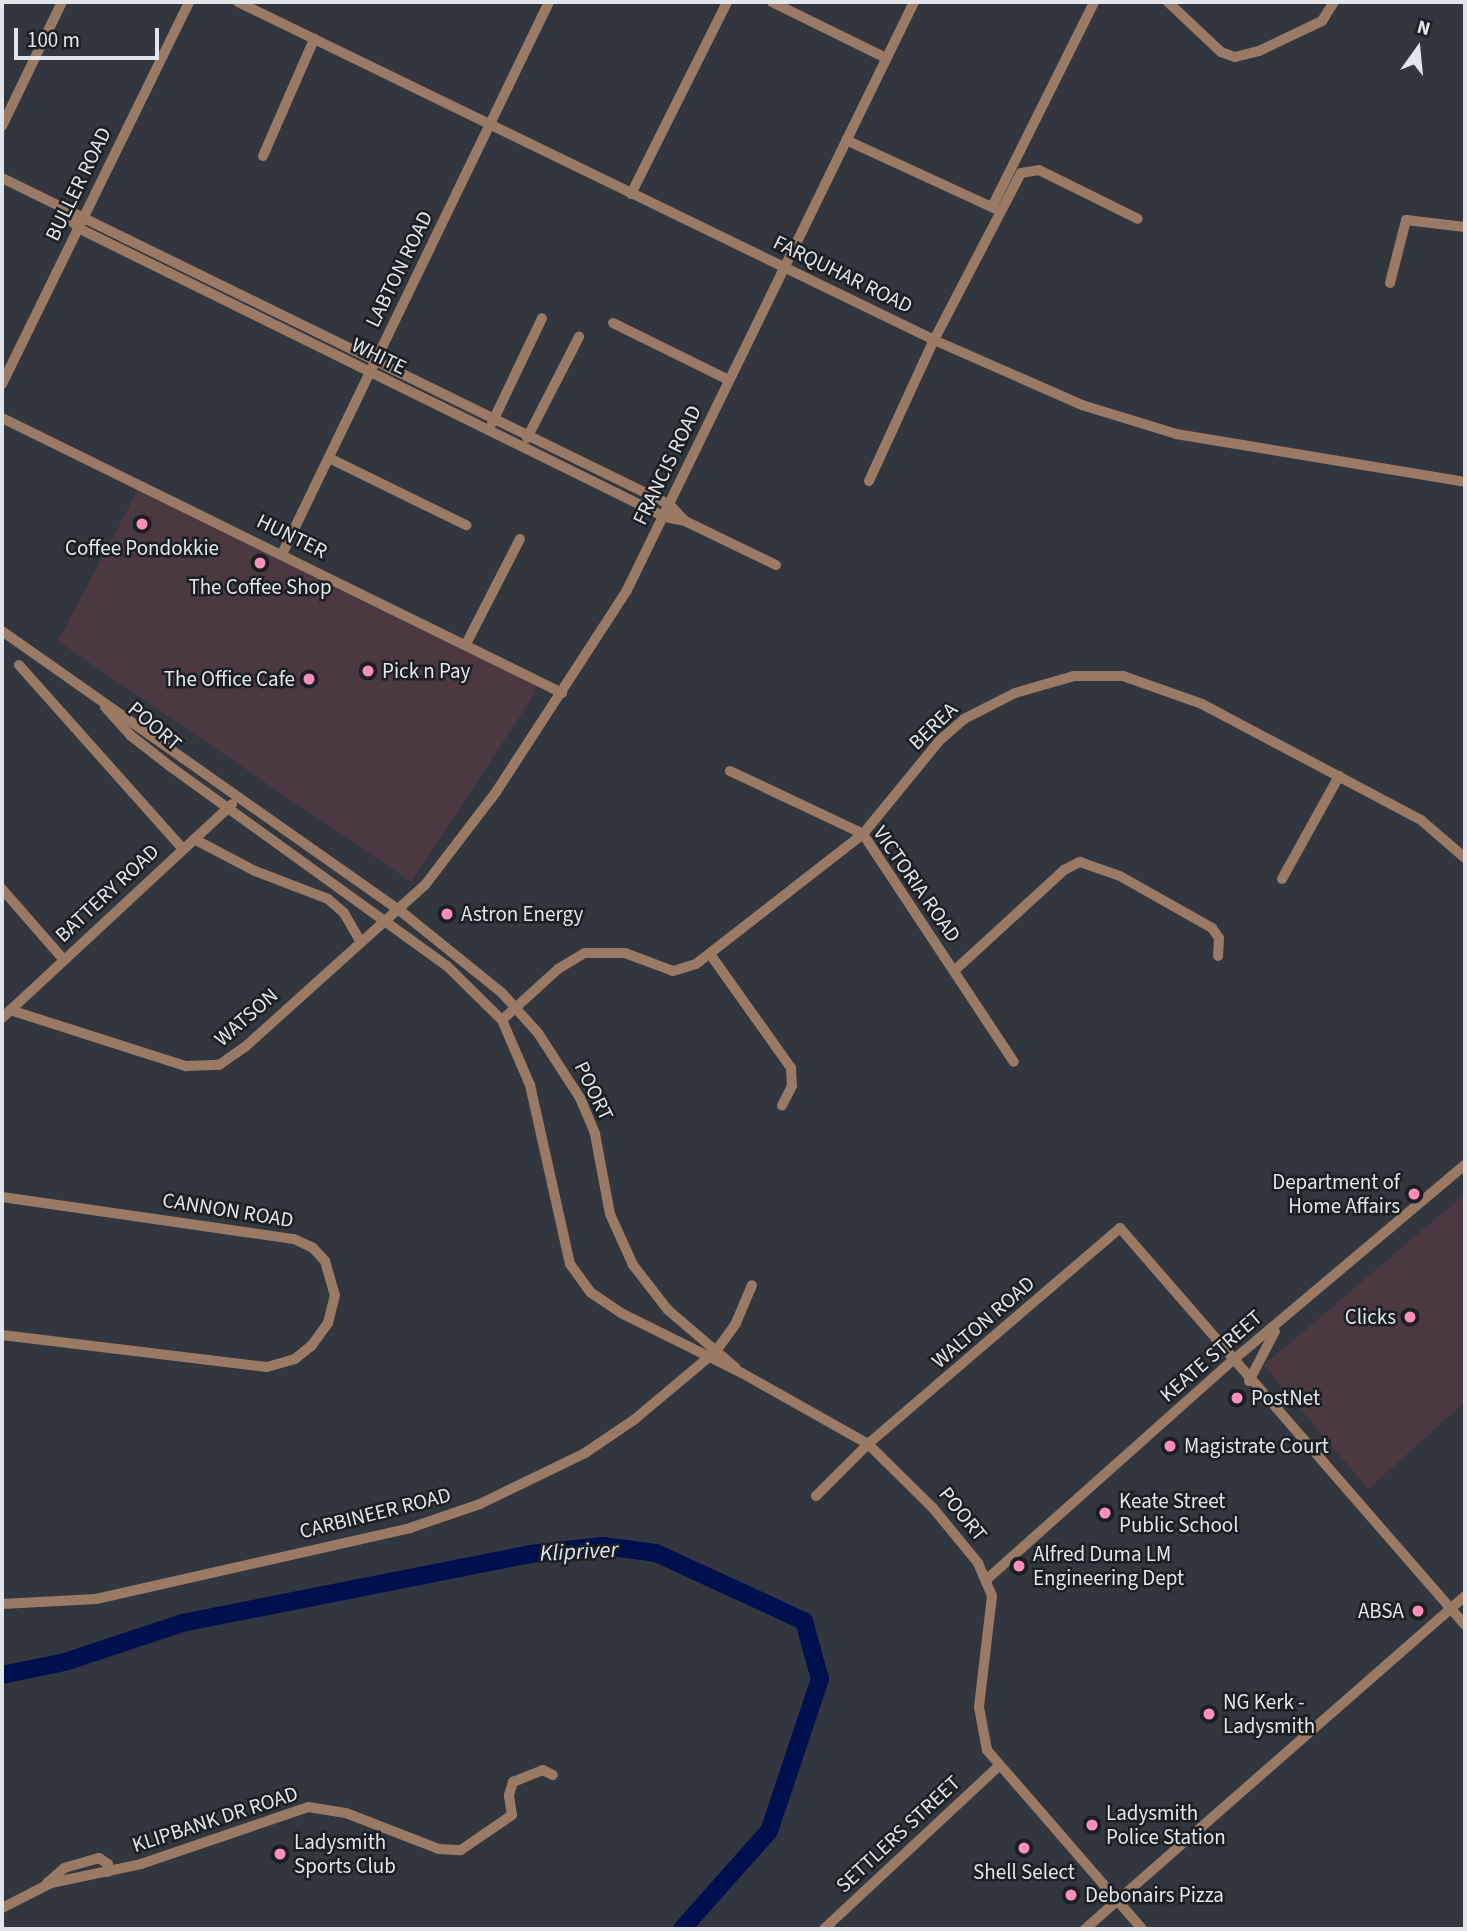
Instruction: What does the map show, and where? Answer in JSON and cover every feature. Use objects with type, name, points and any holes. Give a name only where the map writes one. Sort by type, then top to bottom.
[{"type":"street","points":[[2,125],[62,2]]},
{"type":"street","name":"BULLER ROAD","points":[[2,384],[190,2]]},
{"type":"street","name":"FARQUHAR ROAD","points":[[238,2],[934,340],[1082,405],[1138,424],[1465,482]]},
{"type":"street","name":"LABTON ROAD","points":[[284,552],[549,2]]},
{"type":"street","points":[[631,194],[727,2]]},
{"type":"street","points":[[772,2],[886,58]]},
{"type":"street","name":"FRANCIS ROAD","points":[[398,909],[459,842],[562,693],[627,590],[665,517],[783,267],[914,2]]},
{"type":"street","points":[[869,481],[1094,2]]},
{"type":"street","points":[[1168,2],[1221,52],[1236,57],[1259,51],[1322,21],[1334,2]]},
{"type":"street","points":[[263,156],[314,39]]},
{"type":"street","points":[[846,140],[996,208]]},
{"type":"street","points":[[996,208],[1015,180],[1028,169],[1039,170],[1138,219]]},
{"type":"street","points":[[2,178],[62,210],[78,228]]},
{"type":"street","name":"WHITE","points":[[62,210],[84,216],[670,505]]},
{"type":"street","points":[[1390,283],[1406,220],[1465,228]]},
{"type":"street","name":"WHITE","points":[[78,228],[665,517],[685,521]]},
{"type":"street","points":[[228,302],[233,290]]},
{"type":"street","points":[[488,431],[542,318]]},
{"type":"street","points":[[613,323],[729,380]]},
{"type":"street","points":[[522,447],[579,337]]},
{"type":"street","name":"HUNTER","points":[[2,418],[284,552],[562,693]]},
{"type":"street","points":[[329,458],[466,525]]},
{"type":"street","points":[[670,505],[685,521],[776,565]]},
{"type":"street","points":[[466,644],[520,539]]},
{"type":"street","points":[[2,631],[105,707]]},
{"type":"street","points":[[19,665],[183,849]]},
{"type":"street","name":"BEREA","points":[[502,1020],[567,962],[585,953],[625,953],[673,971],[690,968],[863,834],[939,741],[964,719],[1015,693],[1074,676],[1123,676],[1157,685],[1421,820],[1465,858]]},
{"type":"street","name":"POORT","points":[[105,707],[141,727],[398,909],[516,1008],[562,1067],[589,1117],[610,1214],[625,1252],[668,1310],[742,1373]]},
{"type":"street","name":"POORT","points":[[105,707],[130,734],[451,969],[502,1020],[530,1085],[574,1273],[601,1301],[708,1359],[742,1373],[868,1444],[897,1467],[933,1508],[986,1580],[992,1607],[979,1714],[984,1743],[998,1767],[1142,1929]]},
{"type":"street","name":"VICTORIA ROAD","points":[[730,771],[863,834],[1014,1062]]},
{"type":"street","points":[[1282,879],[1339,776]]},
{"type":"street","name":"BATTERY ROAD","points":[[6,1014],[239,797]]},
{"type":"street","points":[[194,839],[255,871],[328,899],[344,913],[359,939]]},
{"type":"street","points":[[955,970],[1065,870],[1080,862],[1120,876],[1212,928],[1219,939],[1218,957]]},
{"type":"street","points":[[2,889],[64,960]]},
{"type":"street","name":"WATSON","points":[[6,1014],[186,1066],[212,1067],[245,1047],[359,939],[398,909]]},
{"type":"street","points":[[710,954],[791,1068],[792,1086],[782,1106]]},
{"type":"street","name":"KEATE STREET","points":[[986,1580],[1232,1361],[1465,1165]]},
{"type":"street","name":"CANNON ROAD","points":[[2,1197],[293,1239],[313,1248],[325,1261],[335,1295],[328,1323],[311,1346],[295,1359],[267,1367],[2,1335]]},
{"type":"street","name":"WALTON ROAD","points":[[816,1496],[868,1444],[1120,1228],[1232,1361]]},
{"type":"street","name":"CARBINEER ROAD","points":[[2,1604],[96,1599],[447,1516],[604,1442],[716,1351],[736,1323],[751,1285]]},
{"type":"street","points":[[1249,1381],[1260,1354],[1285,1318]]},
{"type":"street","points":[[1232,1361],[1465,1625]]},
{"type":"street","points":[[1085,1929],[1465,1596]]},
{"type":"street","name":"SETTLERS STREET","points":[[824,1929],[998,1767]]},
{"type":"street","name":"KLIPBANK DR ROAD","points":[[2,1908],[42,1886],[169,1856],[298,1808],[346,1813],[447,1851],[470,1846],[512,1815],[509,1795],[513,1782],[543,1770],[553,1775]]},
{"type":"shaded area","points":[[140,486],[535,681],[535,693],[411,882],[58,641]]},
{"type":"shaded area","points":[[1465,1194],[1465,1402],[1368,1489],[1264,1365]]},
{"type":"waterway","name":"Klipriver","points":[[2,1675],[65,1662],[182,1623],[530,1554],[603,1546],[656,1553],[804,1621],[820,1679],[769,1831],[682,1929]]},
{"type":"place","name":"Coffee Pondokkie","points":[[142,524]]},
{"type":"place","name":"The Coffee Shop","points":[[260,563]]},
{"type":"place","name":"Pick n Pay","points":[[368,671]]},
{"type":"place","name":"The Office Cafe","points":[[309,679]]},
{"type":"place","name":"Astron Energy","points":[[447,914]]},
{"type":"place","name":"Department of Home Affairs","points":[[1414,1194]]},
{"type":"place","name":"Clicks","points":[[1410,1317]]},
{"type":"place","name":"PostNet","points":[[1237,1398]]},
{"type":"place","name":"Magistrate Court","points":[[1170,1446]]},
{"type":"place","name":"Keate Street Public School","points":[[1105,1513]]},
{"type":"place","name":"Alfred Duma LM Engineering Dept","points":[[1019,1566]]},
{"type":"place","name":"ABSA","points":[[1418,1611]]},
{"type":"place","name":"NG Kerk - Ladysmith","points":[[1209,1714]]},
{"type":"place","name":"Ladysmith Police Station","points":[[1092,1825]]},
{"type":"place","name":"Shell Select","points":[[1024,1848]]},
{"type":"place","name":"Ladysmith Sports Club","points":[[280,1854]]},
{"type":"place","name":"Debonairs Pizza","points":[[1071,1895]]}]
